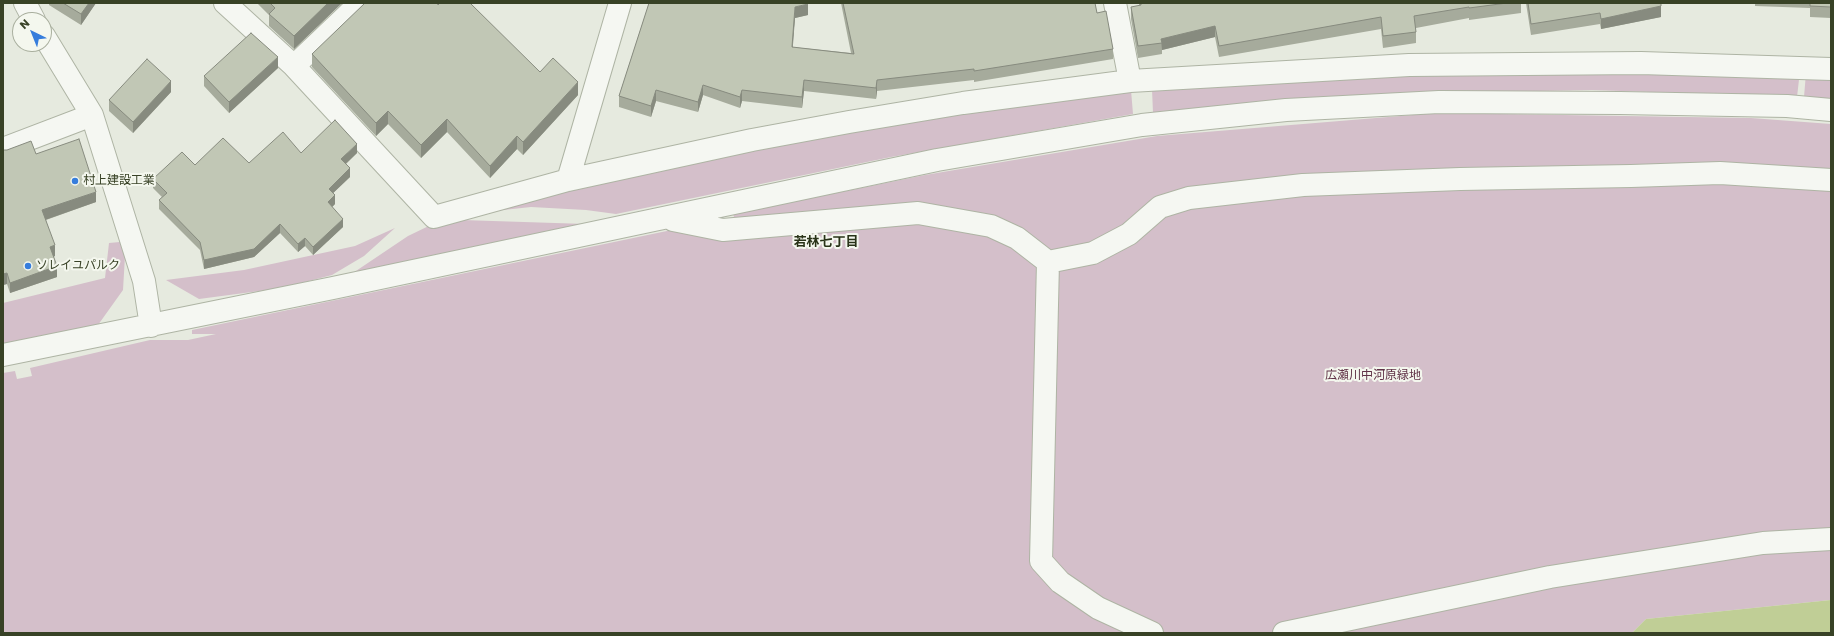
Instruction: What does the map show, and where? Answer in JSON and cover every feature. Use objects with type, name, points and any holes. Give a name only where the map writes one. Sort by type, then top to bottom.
[{"type":"street","points":[[25,3],[30,12]]},
{"type":"street","points":[[225,3],[294,66],[434,216],[568,180],[752,140],[963,103],[1130,81],[1409,65],[1641,62],[1831,69]]},
{"type":"street","points":[[294,66],[360,3]]},
{"type":"street","points":[[568,180],[620,3]]},
{"type":"street","points":[[1115,3],[1130,81]]},
{"type":"street","points":[[52,49],[92,115],[144,281],[150,326]]},
{"type":"street","points":[[3,355],[150,326],[952,158],[1142,125],[1286,110],[1439,102],[1620,102],[1786,106],[1831,110]]},
{"type":"street","points":[[3,149],[92,115]]},
{"type":"street","points":[[664,218],[724,230],[918,213],[991,226],[1017,238],[1048,262],[1093,253],[1129,234],[1160,207],[1189,198],[1303,185],[1460,179],[1720,173],[1831,180]]},
{"type":"street","points":[[1048,262],[1041,561],[1060,582],[1098,608],[1152,633]]},
{"type":"street","points":[[1284,633],[1550,577],[1763,543],[1831,539]]},
{"type":"green space","points":[[1392,69],[1800,71],[1797,97],[1592,90],[1437,93],[1287,99],[1153,113],[1152,89]]},
{"type":"green space","points":[[1806,73],[1831,75],[1831,99],[1804,97]]},
{"type":"green space","points":[[1131,90],[1133,114],[891,157],[616,214],[586,210],[531,207],[494,211],[573,189],[825,133]]},
{"type":"green space","name":"広瀬川中河原緑地","points":[[1437,113],[1751,118],[1831,124],[1831,600],[1646,619],[1632,633],[3,633],[3,373],[15,371],[17,379],[32,376],[30,368],[150,340],[188,340],[216,334],[192,334],[192,330],[734,217],[733,214],[925,175],[1157,136]]},
{"type":"green space","points":[[462,220],[586,224],[350,275],[408,236],[435,223]]},
{"type":"green space","points":[[395,228],[364,256],[332,275],[282,288],[199,299],[166,280],[244,270],[355,246]]},
{"type":"green space","points":[[120,242],[125,256],[123,290],[98,325],[3,344],[3,303],[105,278],[109,243]]},
{"type":"shaded area","points":[[1831,600],[1831,633],[1632,633],[1646,619]]},
{"type":"building","points":[[63,3],[89,3],[81,14]]},
{"type":"building","points":[[270,3],[328,3],[294,36],[269,14],[275,8]]},
{"type":"building","points":[[365,3],[437,3],[438,5],[440,3],[470,3],[540,72],[553,58],[578,82],[523,142],[517,136],[490,166],[447,119],[421,145],[388,111],[376,123],[312,54]]},
{"type":"building","points":[[649,3],[808,3],[795,7],[792,47],[854,54],[843,3],[1095,3],[1097,13],[1106,11],[1113,49],[974,71],[974,69],[877,80],[876,88],[804,80],[802,97],[742,90],[740,97],[703,85],[698,102],[656,90],[651,106],[619,96]]},
{"type":"building","points":[[1141,3],[1507,3],[1469,7],[1414,16],[1416,32],[1383,36],[1381,17],[1219,46],[1215,26],[1161,39],[1162,43],[1138,46],[1131,7],[1141,5]]},
{"type":"building","points":[[1528,3],[1661,3],[1661,6],[1601,19],[1600,13],[1531,24]]},
{"type":"building","points":[[1810,3],[1831,3],[1831,7],[1810,6]]},
{"type":"building","points":[[251,33],[278,57],[229,102],[204,76]]},
{"type":"building","points":[[147,59],[171,81],[133,122],[109,100]]},
{"type":"building","points":[[335,120],[357,144],[341,159],[350,168],[329,189],[335,195],[328,202],[343,219],[313,247],[305,238],[298,244],[280,224],[254,249],[204,260],[200,242],[159,200],[167,193],[153,179],[182,152],[195,165],[223,138],[249,163],[283,132],[301,153]]},
{"type":"building","points":[[79,139],[96,192],[42,210],[55,245],[50,247],[57,266],[10,283],[7,273],[3,274],[3,150],[7,150],[31,141],[36,154]]},
{"type":"place","name":"村上建設工業","points":[[75,181]]},
{"type":"place","name":"ソレイユパルク","points":[[28,266]]},
{"type":"district","name":"若林七丁目","points":[[826,243]]}]
